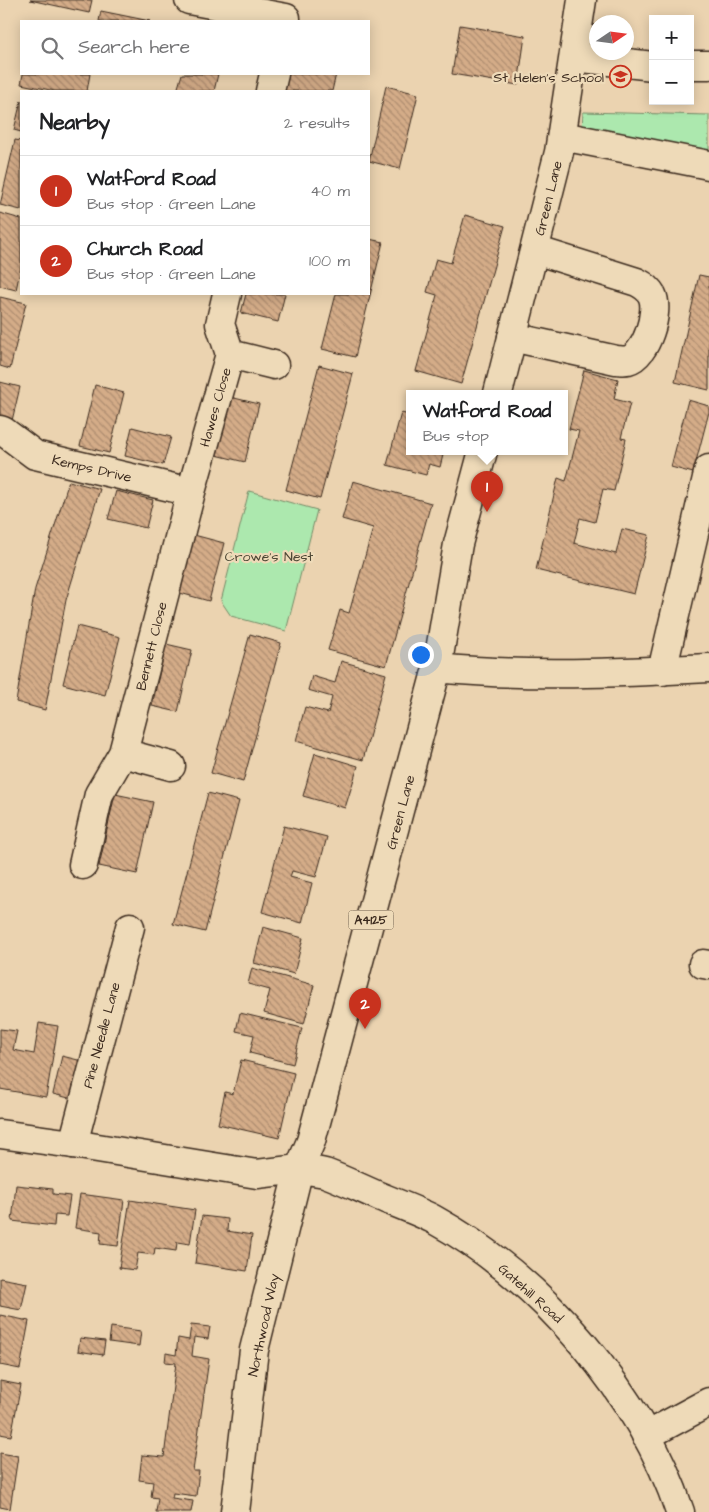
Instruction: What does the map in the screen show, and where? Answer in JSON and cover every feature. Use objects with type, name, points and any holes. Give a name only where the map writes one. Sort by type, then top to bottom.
[{"type":"street","points":[[188,0],[286,18],[286,20]]},
{"type":"street","name":"Green Lane","points":[[499,390],[562,136],[582,0]]},
{"type":"street","points":[[574,57],[649,66]]},
{"type":"street","points":[[694,65],[709,65]]},
{"type":"street","points":[[270,90],[274,75]]},
{"type":"street","points":[[562,136],[709,165]]},
{"type":"street","points":[[512,337],[616,360],[628,360],[638,354],[653,323],[655,306],[652,294],[637,282],[535,250]]},
{"type":"street","name":"Hawes Close","points":[[191,492],[230,354],[220,324],[227,295]]},
{"type":"street","points":[[230,354],[274,365]]},
{"type":"street","name":"Kemps Drive","points":[[0,430],[4,431],[35,455],[191,492]]},
{"type":"street","name":"Green Lane","points":[[298,1169],[311,1141],[438,668],[458,544],[482,455]]},
{"type":"street","points":[[662,671],[709,469]]},
{"type":"street","name":"Bennett Close","points":[[83,866],[99,794],[124,753],[191,492]]},
{"type":"street","points":[[438,668],[478,672],[528,673],[662,671],[709,668]]},
{"type":"street","points":[[124,753],[171,766]]},
{"type":"street","name":"Pine Needle Lane","points":[[73,1144],[130,926]]},
{"type":"street","name":"Gatehill Road","points":[[0,1134],[257,1174],[298,1169],[324,1173],[432,1219],[504,1267],[561,1320],[595,1359],[621,1394],[646,1436],[680,1512]]},
{"type":"street","name":"Northwood Way","points":[[235,1512],[254,1350],[298,1169]]},
{"type":"street","points":[[646,1436],[709,1402]]},
{"type":"green space","points":[[583,112],[709,115],[709,153],[582,128]]},
{"type":"green space","name":"Crowe's Nest","points":[[249,491],[317,510],[286,631],[231,616],[221,601]]},
{"type":"building","points":[[30,0],[92,0],[89,13]]},
{"type":"building","points":[[101,11],[145,20],[99,20]]},
{"type":"building","points":[[460,25],[525,36],[518,85],[452,74]]},
{"type":"building","points":[[23,75],[90,75],[87,90],[50,90],[21,84]]},
{"type":"building","points":[[182,75],[218,75],[214,90],[177,90]]},
{"type":"building","points":[[284,75],[336,75],[332,90],[280,90]]},
{"type":"building","points":[[386,86],[418,94],[400,169],[370,161]]},
{"type":"building","points":[[20,105],[20,132],[14,130]]},
{"type":"building","points":[[15,140],[20,141],[20,210],[0,205]]},
{"type":"building","points":[[0,213],[20,219],[20,271],[16,290],[0,286]]},
{"type":"building","points":[[465,215],[505,226],[461,384],[416,371],[437,295],[427,292],[436,259],[451,263]]},
{"type":"building","points":[[370,239],[383,242],[355,357],[322,349],[336,295],[370,295]]},
{"type":"building","points":[[699,275],[709,277],[709,390],[675,382]]},
{"type":"building","points":[[246,295],[285,295],[278,322],[241,313]]},
{"type":"building","points":[[0,297],[26,303],[10,369],[0,366]]},
{"type":"building","points":[[319,365],[353,374],[320,499],[286,490]]},
{"type":"building","points":[[584,370],[618,379],[614,399],[630,403],[621,438],[626,439],[614,491],[603,489],[595,522],[580,518],[574,543],[616,554],[622,529],[649,535],[634,594],[536,570],[558,478],[566,481],[579,431],[569,429]]},
{"type":"building","points":[[0,382],[20,387],[11,425],[0,422]]},
{"type":"building","points":[[95,385],[124,393],[109,453],[80,446]]},
{"type":"building","points":[[230,397],[259,404],[245,462],[216,455]]},
{"type":"building","points":[[688,400],[709,406],[693,473],[671,467]]},
{"type":"building","points":[[401,413],[406,414],[406,455],[443,455],[440,467],[429,464],[426,475],[387,465]]},
{"type":"building","points":[[132,427],[171,437],[163,465],[125,456]]},
{"type":"building","points":[[69,481],[100,489],[66,600],[45,710],[16,702],[35,589]]},
{"type":"building","points":[[353,481],[431,503],[386,666],[328,650],[340,610],[349,613],[373,528],[342,519]]},
{"type":"building","points":[[116,491],[153,500],[146,528],[108,519]]},
{"type":"building","points":[[194,535],[224,543],[209,601],[180,593]]},
{"type":"building","points":[[77,626],[120,637],[105,695],[63,684]]},
{"type":"building","points":[[250,634],[281,643],[243,782],[211,773]]},
{"type":"building","points":[[166,644],[192,650],[178,712],[152,706]]},
{"type":"building","points":[[341,661],[386,674],[363,760],[296,741],[305,707],[328,713],[332,697],[308,690],[312,676],[335,683]]},
{"type":"building","points":[[315,753],[358,766],[345,808],[303,796]]},
{"type":"building","points":[[208,793],[239,801],[205,932],[173,924]]},
{"type":"building","points":[[115,794],[153,802],[137,874],[99,866]]},
{"type":"building","points":[[284,826],[327,837],[316,877],[292,871],[290,877],[312,883],[302,923],[262,912]]},
{"type":"building","points":[[263,927],[303,938],[294,974],[254,963]]},
{"type":"building","points":[[252,968],[314,985],[304,1024],[264,1013],[270,990],[248,984]]},
{"type":"building","points":[[240,1013],[302,1028],[293,1064],[250,1053],[254,1035],[236,1031]]},
{"type":"building","points":[[39,1023],[58,1026],[46,1097],[0,1089],[0,1029],[17,1031],[13,1050],[34,1054]]},
{"type":"building","points":[[62,1056],[86,1062],[77,1100],[53,1094]]},
{"type":"building","points":[[241,1060],[294,1073],[279,1138],[218,1124],[225,1092],[233,1094]]},
{"type":"building","points":[[16,1185],[53,1189],[53,1194],[70,1196],[67,1216],[55,1215],[54,1226],[12,1221]]},
{"type":"building","points":[[80,1194],[124,1200],[118,1246],[100,1244],[101,1232],[75,1228]]},
{"type":"building","points":[[130,1200],[195,1210],[190,1244],[177,1242],[176,1251],[155,1248],[154,1255],[138,1253],[135,1270],[119,1268]]},
{"type":"building","points":[[202,1216],[228,1219],[227,1231],[252,1235],[247,1271],[195,1263]]},
{"type":"building","points":[[0,1278],[27,1283],[21,1310],[0,1306]]},
{"type":"building","points":[[0,1315],[29,1321],[20,1369],[0,1365]]},
{"type":"building","points":[[191,1325],[210,1327],[208,1339],[194,1337],[192,1356],[209,1359],[193,1471],[199,1471],[196,1496],[173,1493],[172,1498],[193,1501],[191,1512],[156,1512],[158,1498],[151,1497],[153,1482],[139,1480],[142,1455],[164,1457],[176,1363],[165,1362],[166,1353],[176,1355],[178,1338],[189,1340]]},
{"type":"building","points":[[111,1327],[141,1331],[139,1346],[109,1342]]},
{"type":"building","points":[[80,1338],[105,1341],[103,1355],[78,1351]]},
{"type":"building","points":[[0,1381],[21,1385],[11,1436],[0,1434]]},
{"type":"building","points":[[0,1453],[18,1456],[10,1509],[0,1507]]},
{"type":"place","name":"St Helen's School","points":[[620,77]]},
{"type":"place","name":"Watford Road","points":[[487,512]]},
{"type":"place","name":"Church Road","points":[[365,1029]]}]
